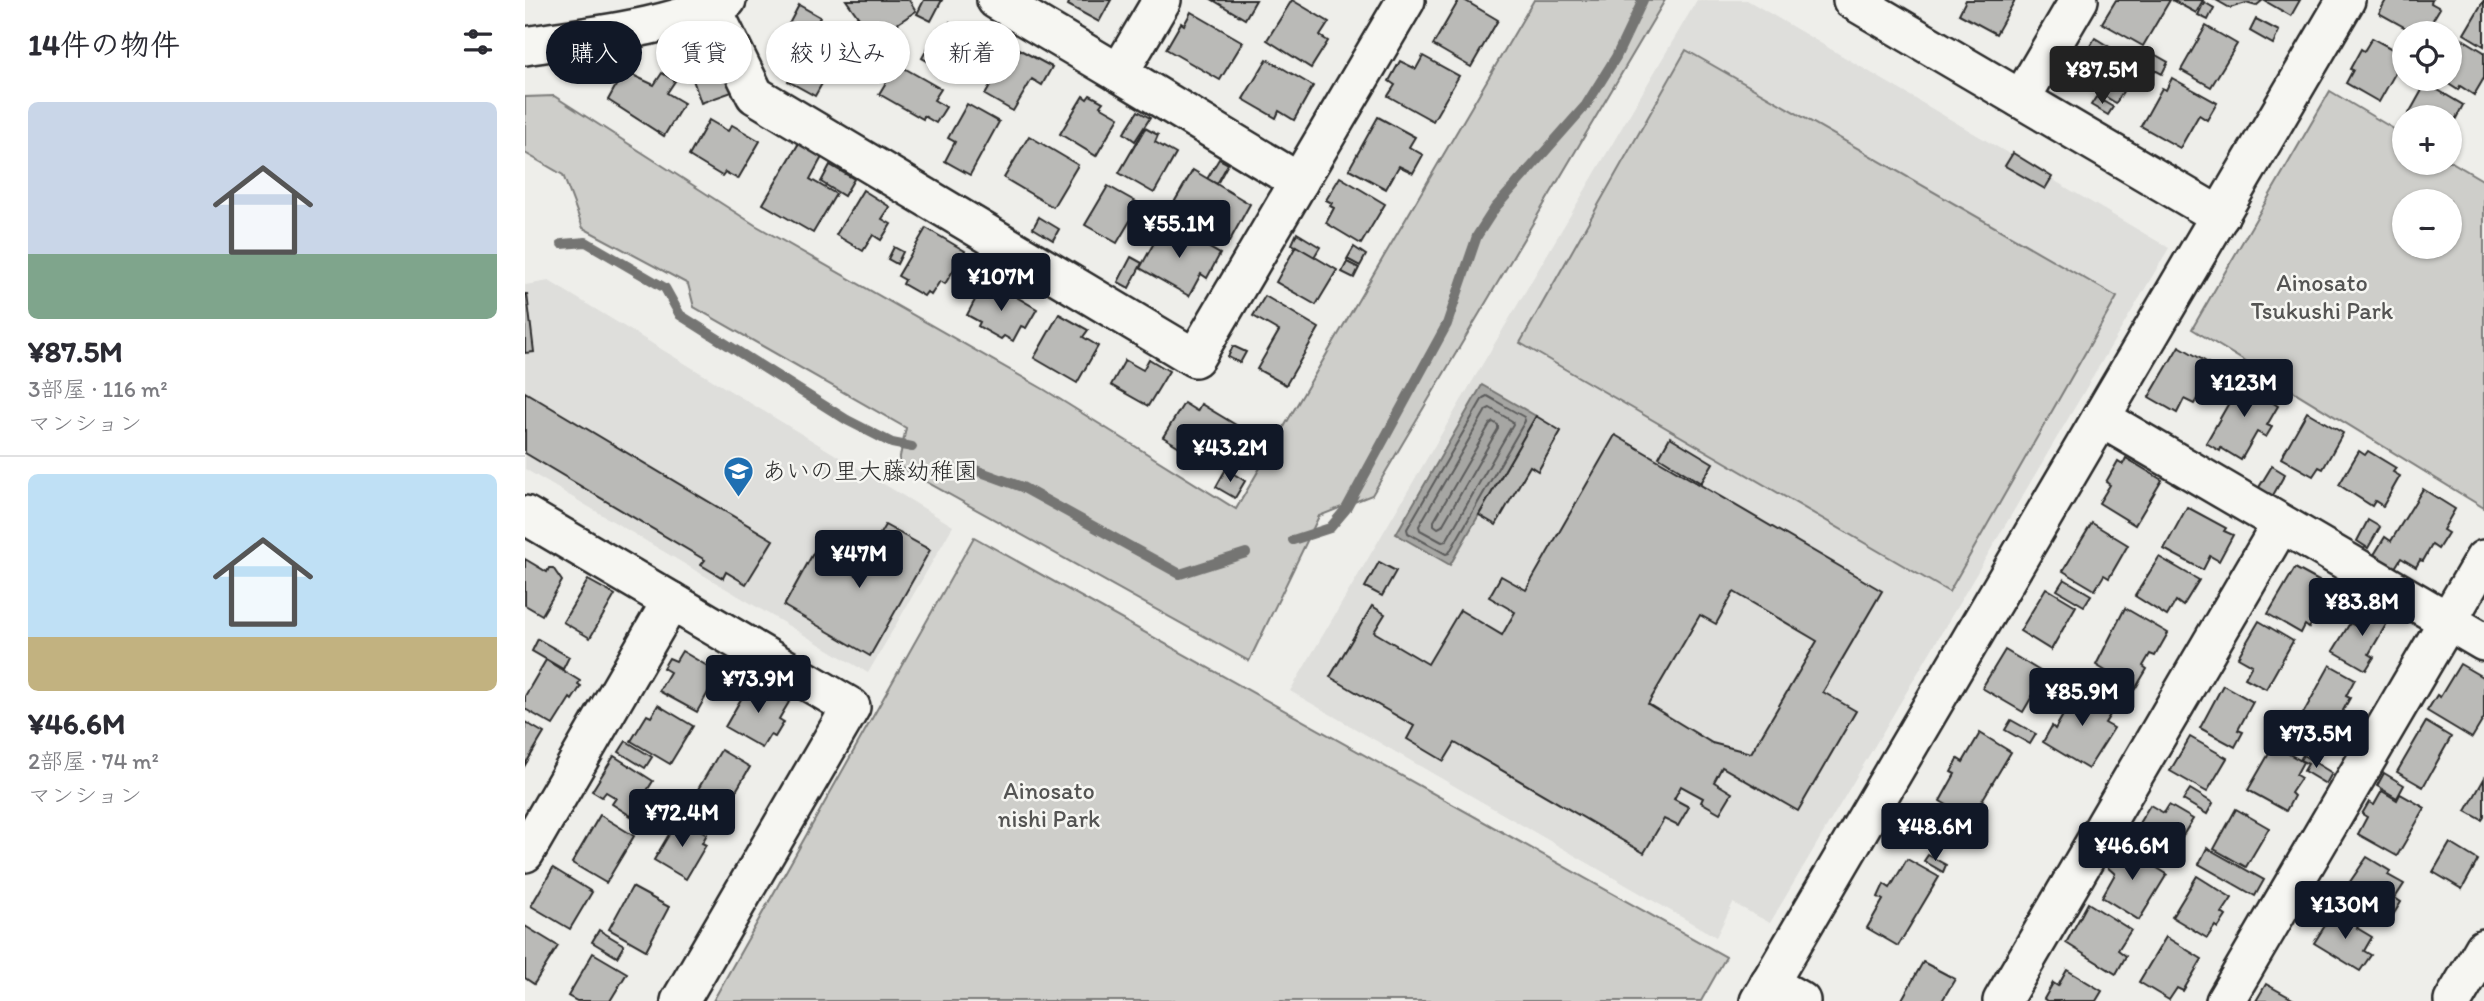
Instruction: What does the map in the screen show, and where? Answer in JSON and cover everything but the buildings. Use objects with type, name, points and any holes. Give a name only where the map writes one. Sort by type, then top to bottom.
[{"type":"street","points":[[996,0],[1299,182]]},
{"type":"street","points":[[1119,73],[1162,0]]},
{"type":"street","points":[[525,46],[663,22],[720,3],[755,95],[1195,358],[1406,0]]},
{"type":"street","points":[[1852,0],[2220,216]]},
{"type":"street","points":[[2021,99],[2079,0]]},
{"type":"street","points":[[1801,1001],[1764,992],[2346,0]]},
{"type":"street","points":[[2101,418],[2484,642]]},
{"type":"street","points":[[525,515],[851,708],[680,1001]]},
{"type":"street","points":[[2002,1001],[2281,523]]},
{"type":"street","points":[[2225,1001],[2484,559]]},
{"type":"street","points":[[525,853],[671,601]]},
{"type":"street","points":[[2453,1001],[2484,948]]},
{"type":"shaded area","points":[[1697,0],[1747,0],[2169,248],[1770,923],[1733,903],[1716,937],[1290,691]]},
{"type":"shaded area","name":"あいの里大藤幼稚園","points":[[549,281],[953,526],[868,673],[525,469],[525,285]]},
{"type":"green space","points":[[1534,0],[1665,0],[1372,495],[1319,516],[1249,661],[898,466],[906,428],[694,307],[688,284],[583,228],[563,175],[525,153],[525,97],[554,96],[755,225],[1045,390],[1236,509]]},
{"type":"green space","points":[[1686,50],[2117,297],[1949,592],[1520,343]]},
{"type":"green space","name":"Ainosato Tsukushi Park","points":[[2330,91],[2392,128],[2392,175],[2462,175],[2462,168],[2484,181],[2484,508],[2192,329]]},
{"type":"green space","name":"Ainosato nishi Park","points":[[974,537],[1726,957],[1701,1001],[713,1001]]},
{"type":"water","points":[[1482,385],[1536,416],[1450,565],[1396,534]]},
{"type":"waterway","points":[[1293,540],[1330,528],[1346,509],[1447,324],[1477,236],[1495,208],[1586,105],[1616,57],[1643,0]]},
{"type":"waterway","points":[[562,244],[586,242],[665,288],[680,315],[847,420],[892,443],[912,447]]},
{"type":"waterway","points":[[970,468],[1022,487],[1180,574],[1246,553]]},
{"type":"place","name":"あいの里大藤幼稚園","points":[[739,498]]}]
